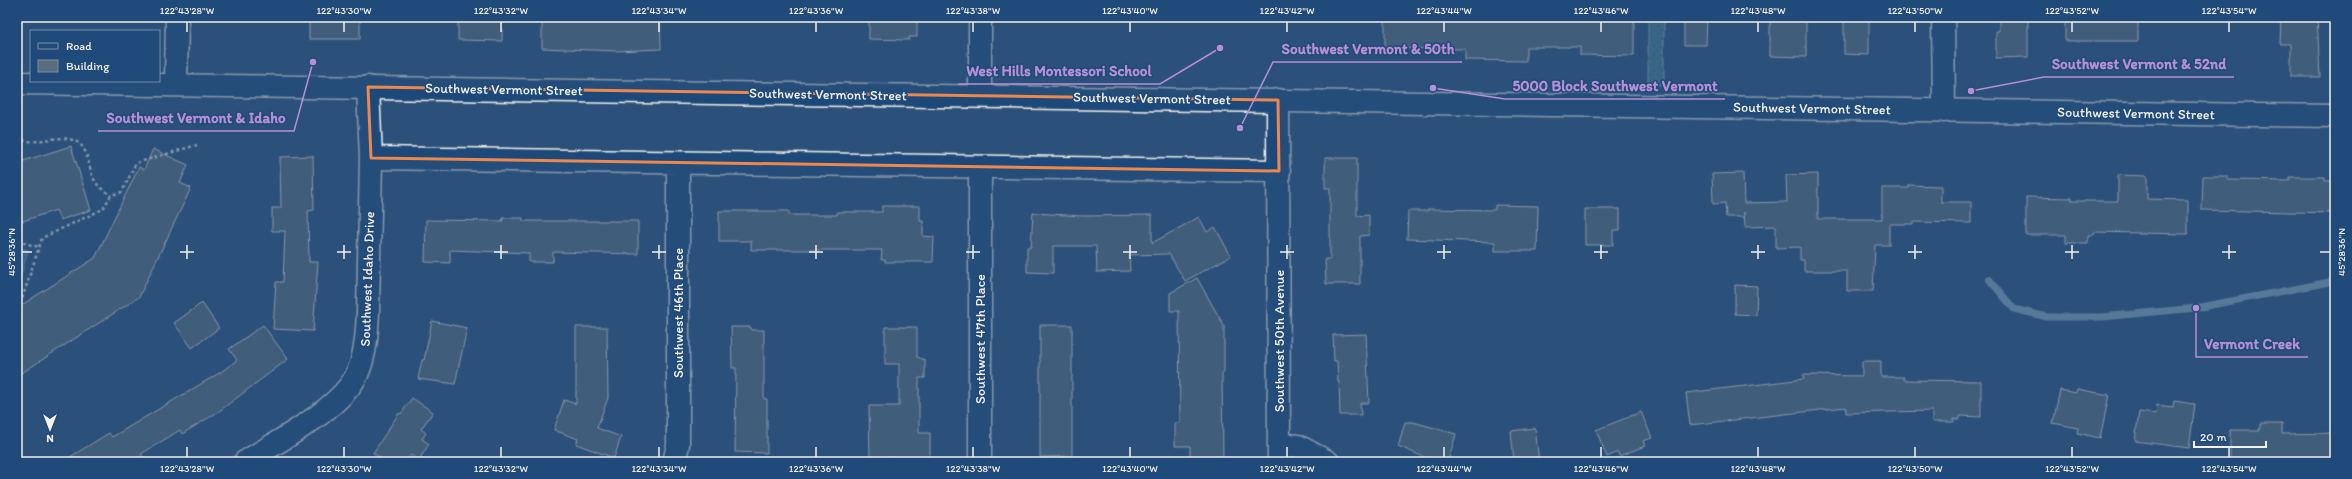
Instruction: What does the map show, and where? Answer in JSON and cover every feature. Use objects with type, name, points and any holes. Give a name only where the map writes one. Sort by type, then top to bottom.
[{"type":"street","points":[[176,84],[177,17]]},
{"type":"street","points":[[980,17],[980,96]]},
{"type":"street","points":[[1943,17],[1944,110]]},
{"type":"street","name":"Southwest Vermont Street","points":[[17,83],[176,84],[2335,116]]},
{"type":"street","name":"Southwest Idaho Drive","points":[[245,462],[322,413],[349,388],[358,372],[367,337],[371,158],[368,87]]},
{"type":"street","name":"Southwest 50th Avenue","points":[[1278,100],[1279,453]]},
{"type":"street","points":[[371,158],[1279,171]]},
{"type":"street","name":"Southwest 46th Place","points":[[674,462],[678,445],[678,163]]},
{"type":"street","name":"Southwest 47th Place","points":[[980,167],[980,462]]},
{"type":"street","points":[[1279,453],[1298,446],[1328,462]]},
{"type":"path","points":[[17,138],[26,143],[47,139],[77,141],[82,146],[95,182],[111,195]]},
{"type":"path","points":[[17,297],[22,298],[42,238],[103,209],[111,195],[122,192],[136,163],[197,146]]},
{"type":"path","points":[[17,241],[39,247]]},
{"type":"highlighted area","points":[[368,87],[1278,100],[1279,171],[371,158]]},
{"type":"green space","points":[[1648,17],[1664,17],[1664,85],[1648,85]]},
{"type":"water","points":[[17,247],[28,250],[17,290]]},
{"type":"building","points":[[309,17],[360,17],[360,39],[309,39]]},
{"type":"building","points":[[458,17],[502,17],[502,41],[458,40]]},
{"type":"building","points":[[542,17],[660,17],[661,49],[616,51],[542,48]]},
{"type":"building","points":[[869,17],[917,17],[917,37],[909,37],[909,40],[869,39]]},
{"type":"building","points":[[1385,17],[1558,19],[1558,17],[1634,17],[1634,56],[1580,55],[1580,47],[1526,47],[1526,61],[1465,60],[1465,49],[1385,48]]},
{"type":"building","points":[[1684,17],[1707,17],[1706,45],[1684,45]]},
{"type":"building","points":[[1770,17],[1806,17],[1806,57],[1770,56]]},
{"type":"building","points":[[1844,17],[1869,17],[1869,55],[1844,54]]},
{"type":"building","points":[[1999,17],[2028,17],[2028,57],[1996,58],[1996,31],[1999,31]]},
{"type":"building","points":[[2065,17],[2138,17],[2138,41],[2065,41]]},
{"type":"building","points":[[2281,17],[2317,17],[2320,77],[2291,77],[2291,44],[2280,44]]},
{"type":"building","points":[[71,146],[91,210],[60,220],[56,210],[17,223],[17,163]]},
{"type":"building","points":[[153,149],[188,165],[180,183],[191,188],[139,297],[17,376],[17,308],[95,258],[139,167],[144,170]]},
{"type":"building","points":[[313,156],[314,210],[308,211],[309,262],[318,262],[313,331],[273,329],[276,282],[283,282],[285,231],[272,231],[272,208],[281,208],[280,157]]},
{"type":"building","points":[[1325,158],[1357,158],[1357,216],[1369,215],[1369,235],[1360,236],[1360,284],[1326,284],[1325,259],[1330,259],[1330,188],[1325,188]]},
{"type":"building","points":[[1743,173],[1744,203],[1787,202],[1786,175],[1818,174],[1818,219],[1882,219],[1882,188],[1909,188],[1909,185],[1941,186],[1941,202],[1971,202],[1971,223],[1913,222],[1913,224],[1889,224],[1889,245],[1875,245],[1873,291],[1847,291],[1847,271],[1804,271],[1804,260],[1800,260],[1800,247],[1776,248],[1776,226],[1745,227],[1744,212],[1744,217],[1726,217],[1725,203],[1713,204],[1712,174]]},
{"type":"building","points":[[2118,175],[2147,176],[2147,199],[2188,200],[2188,234],[2094,232],[2094,235],[2088,235],[2088,243],[2066,243],[2066,235],[2026,235],[2026,197],[2072,198],[2072,201],[2118,201]]},
{"type":"building","points":[[2203,176],[2228,176],[2228,180],[2290,181],[2290,177],[2325,177],[2325,181],[2335,181],[2335,213],[2202,210]]},
{"type":"building","points":[[1495,205],[1538,206],[1537,251],[1495,251],[1495,242],[1407,239],[1408,211],[1428,211],[1428,209],[1495,210]]},
{"type":"building","points":[[882,206],[920,206],[920,221],[923,221],[923,236],[934,237],[933,262],[885,262],[885,260],[881,260],[882,250],[751,250],[751,241],[719,241],[719,211],[789,211],[789,215],[837,215],[837,212],[882,212]]},
{"type":"building","points":[[1585,209],[1620,209],[1620,230],[1613,230],[1613,245],[1585,245]]},
{"type":"building","points":[[1033,213],[1083,216],[1152,215],[1152,243],[1199,217],[1207,232],[1215,227],[1231,256],[1185,281],[1169,254],[1129,255],[1130,271],[1097,272],[1096,246],[1053,246],[1053,273],[1027,272],[1027,247],[1031,247]]},
{"type":"building","points":[[502,218],[523,218],[523,221],[638,221],[638,254],[553,252],[553,262],[529,262],[529,253],[450,250],[450,263],[425,262],[426,220],[503,221]]},
{"type":"building","points":[[1197,278],[1224,326],[1224,373],[1222,373],[1223,460],[1190,460],[1190,446],[1175,446],[1175,423],[1180,423],[1179,311],[1170,311],[1170,293]]},
{"type":"building","points":[[1735,285],[1757,286],[1756,315],[1735,314]]},
{"type":"building","points":[[202,303],[219,328],[192,348],[174,323]]},
{"type":"building","points":[[432,321],[467,328],[455,384],[418,379],[422,360],[424,360]]},
{"type":"building","points":[[263,325],[288,359],[218,412],[182,434],[180,430],[141,454],[146,462],[62,462],[109,433],[112,437],[221,372],[237,360],[229,349]]},
{"type":"building","points":[[1040,325],[1072,325],[1072,456],[1040,457]]},
{"type":"building","points":[[576,327],[607,327],[608,398],[597,428],[621,437],[614,458],[576,444],[578,439],[554,430],[564,400],[576,404]]},
{"type":"building","points":[[731,327],[751,327],[751,330],[764,330],[764,399],[767,399],[767,453],[735,452],[736,368],[732,368]]},
{"type":"building","points":[[885,327],[917,327],[917,357],[925,360],[925,378],[919,378],[919,433],[930,433],[930,458],[870,458],[869,406],[899,406],[899,364],[885,364]]},
{"type":"building","points":[[1366,334],[1369,403],[1360,403],[1361,415],[1340,415],[1339,382],[1337,361],[1334,361],[1333,335]]},
{"type":"building","points":[[1862,361],[1881,361],[1881,377],[1904,377],[1904,380],[1981,381],[1981,417],[1960,416],[1960,419],[1954,419],[1954,422],[1932,422],[1932,411],[1846,413],[1846,407],[1690,425],[1686,393],[1804,379],[1803,375],[1862,376]]},
{"type":"building","points":[[2077,389],[2109,395],[2100,438],[2077,433],[2078,428],[2053,423],[2060,390],[2076,393]]},
{"type":"building","points":[[412,398],[433,412],[421,429],[426,433],[422,439],[429,444],[419,460],[411,455],[406,462],[387,462],[373,453],[399,413],[401,414]]},
{"type":"building","points":[[2174,401],[2195,404],[2189,448],[2135,441],[2139,412],[2156,414],[2157,405],[2173,407]]},
{"type":"building","points":[[1641,412],[1652,438],[1643,441],[1645,446],[1619,456],[1618,452],[1607,457],[1596,430]]},
{"type":"building","points":[[1405,422],[1413,422],[1456,434],[1448,462],[1423,462],[1424,457],[1398,446]]},
{"type":"building","points":[[2260,424],[2282,424],[2282,434],[2335,433],[2335,462],[2230,462],[2230,430],[2260,430]]},
{"type":"building","points":[[1535,428],[1539,462],[1514,462],[1511,431]]},
{"type":"waterway","points":[[1989,279],[2014,309],[2047,317],[2102,317],[2196,308],[2335,281]]},
{"type":"place","name":"West Hills Montessori School","points":[[1220,48]]},
{"type":"place","name":"Southwest Vermont & Idaho","points":[[313,62]]},
{"type":"place","name":"5000 Block Southwest Vermont","points":[[1433,88]]},
{"type":"place","name":"Southwest Vermont & 52nd","points":[[1971,91]]},
{"type":"place","name":"Southwest Vermont & 50th","points":[[1240,128]]},
{"type":"place","name":"Vermont Creek","points":[[2196,308]]}]
